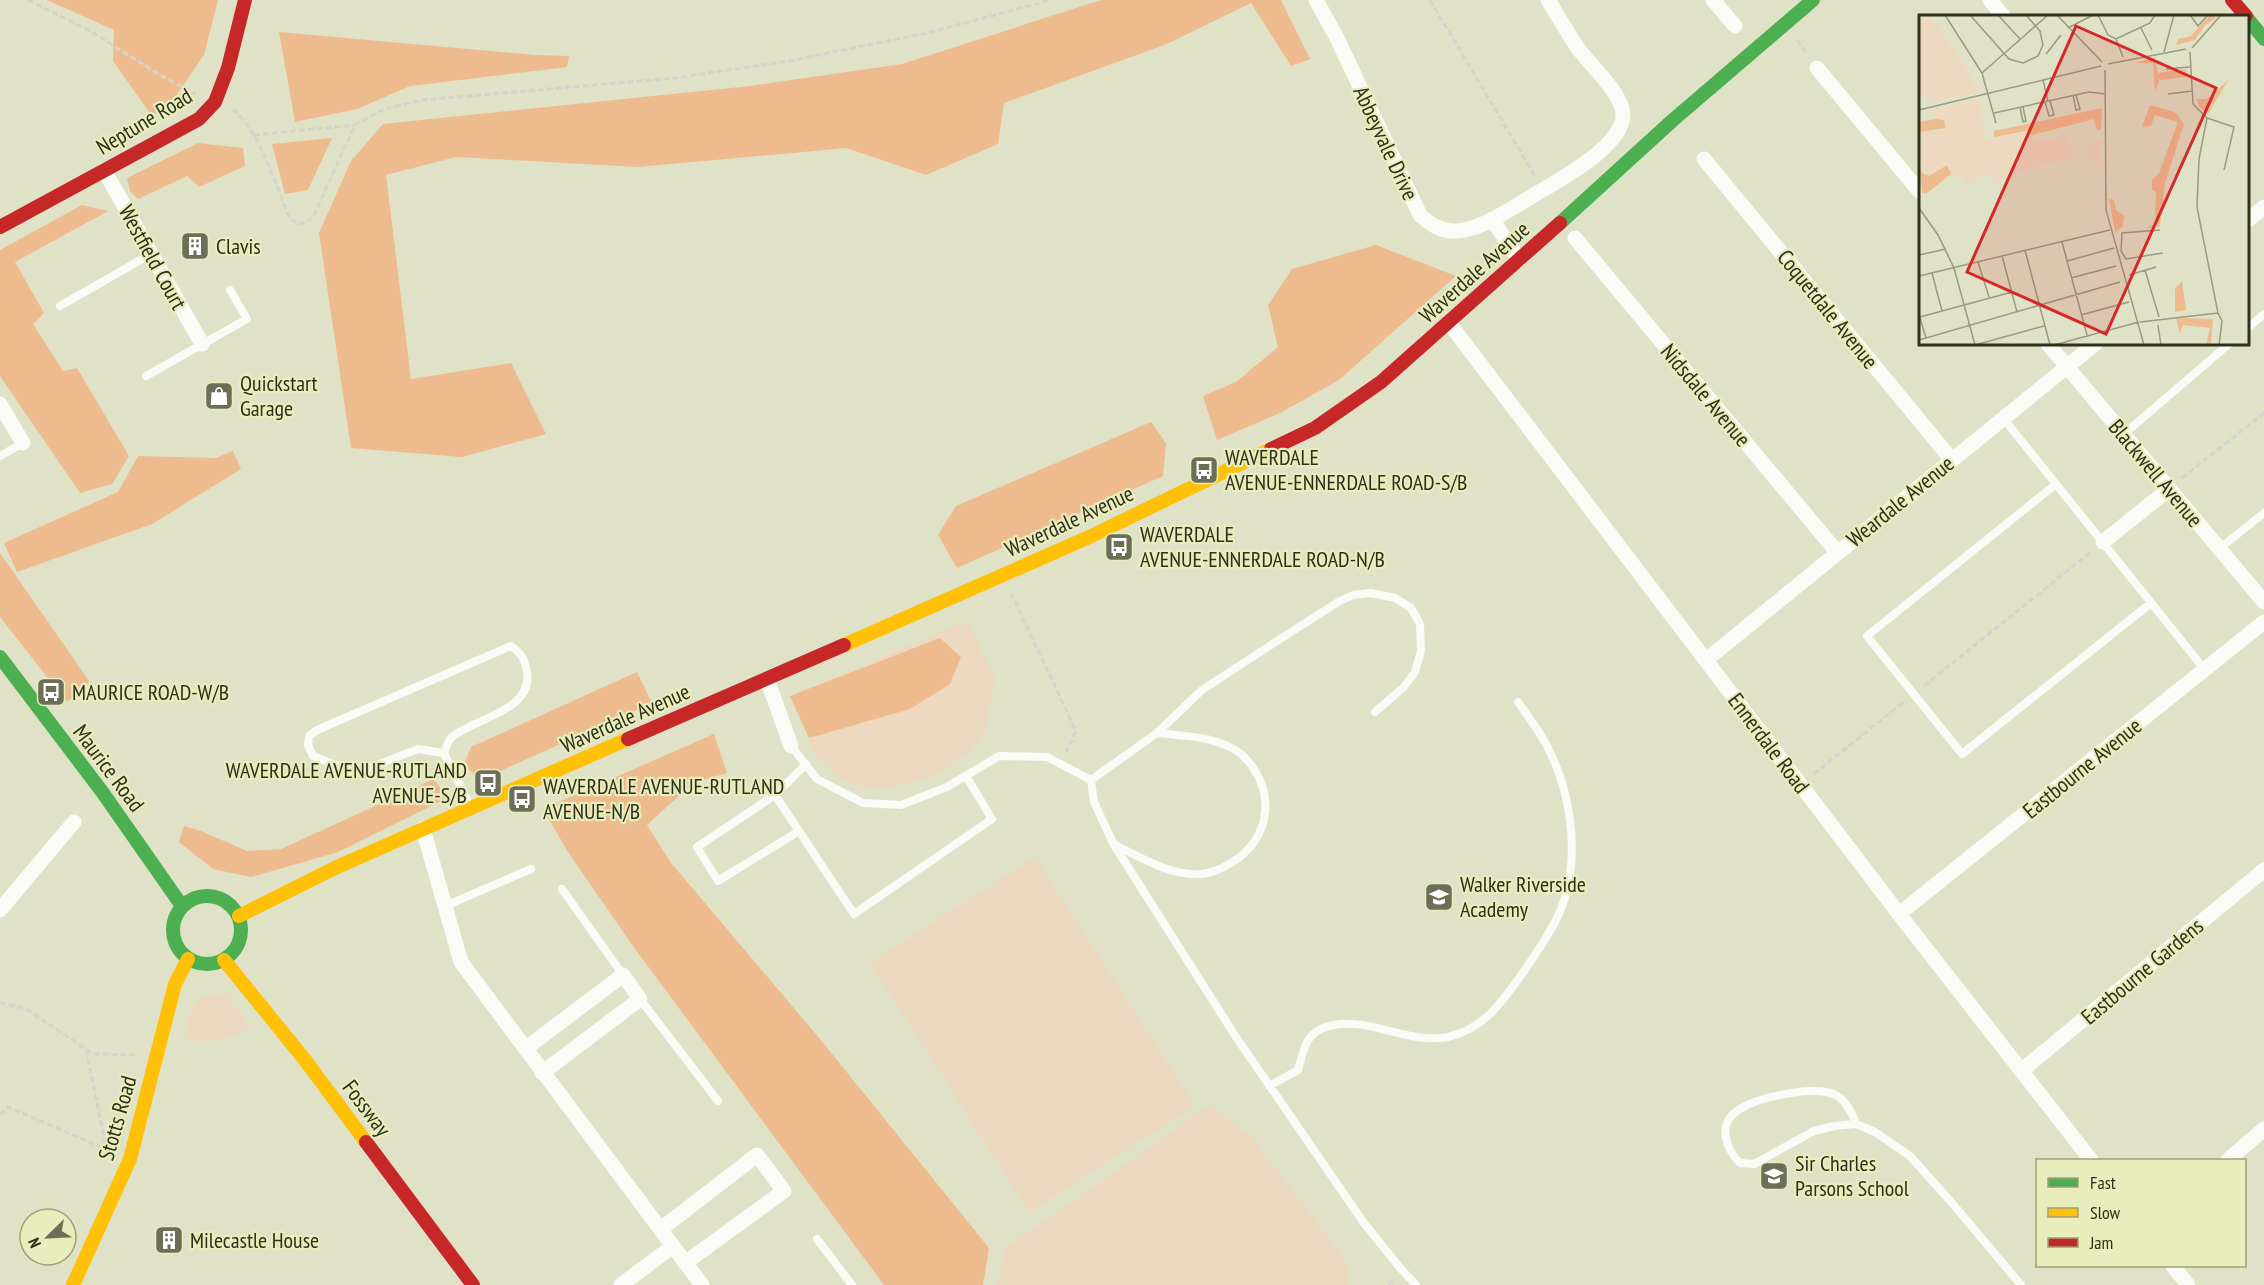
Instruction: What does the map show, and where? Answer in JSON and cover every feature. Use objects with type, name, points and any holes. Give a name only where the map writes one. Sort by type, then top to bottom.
[{"type":"main road","name":"Neptune Road","points":[[0,227],[199,119],[215,102],[228,68],[244,0]]},
{"type":"main road","name":"Waverdale Avenue","points":[[239,916],[337,867],[1087,538],[1315,428],[1381,382],[1673,120],[1813,0]]},
{"type":"main road","points":[[2232,0],[2244,15]]},
{"type":"main road","points":[[2249,20],[2264,39]]},
{"type":"main road","name":"Maurice Road","points":[[0,657],[103,793],[182,906]]},
{"type":"main road","points":[[202,896],[224,899],[233,906],[242,926],[238,946],[224,960],[206,964],[188,958],[176,943],[173,934],[176,914],[182,906],[191,899],[202,896]]},
{"type":"main road","name":"Stotts Road","points":[[73,1285],[130,1159],[175,984],[188,958]]},
{"type":"main road","name":"Fossway","points":[[224,960],[304,1060],[473,1285]]},
{"type":"street","name":"Abbeyvale Drive","points":[[1316,0],[1337,38],[1420,215],[1429,224],[1443,230],[1456,231],[1474,227],[1492,219],[1574,172],[1603,148],[1616,134],[1621,124],[1623,114],[1615,96],[1576,45],[1548,0]]},
{"type":"street","points":[[1713,0],[1735,26]]},
{"type":"street","points":[[1990,0],[2002,15]]},
{"type":"street","points":[[1817,68],[1919,191]]},
{"type":"street","name":"Coquetdale Avenue","points":[[1704,159],[1952,460]]},
{"type":"street","name":"Westfield Court","points":[[104,170],[202,344]]},
{"type":"street","points":[[2249,218],[2264,207]]},
{"type":"street","points":[[1492,219],[1519,260]]},
{"type":"street","name":"Nidsdale Avenue","points":[[1575,238],[1837,552]]},
{"type":"street","name":"Ennerdale Road","points":[[1449,323],[1899,914],[2089,1159]]},
{"type":"street","name":"Blackwell Avenue","points":[[2049,345],[2264,602]]},
{"type":"street","name":"Weardale Avenue","points":[[1706,660],[2094,345]]},
{"type":"street","points":[[0,404],[23,443]]},
{"type":"street","points":[[2103,542],[2169,489]]},
{"type":"street","name":"Eastbourne Avenue","points":[[1899,914],[2264,622]]},
{"type":"street","points":[[767,679],[791,746]]},
{"type":"street","points":[[0,910],[74,822]]},
{"type":"street","points":[[423,830],[461,962],[702,1285]]},
{"type":"street","name":"Eastbourne Gardens","points":[[2021,1071],[2263,871]]},
{"type":"street","points":[[525,1049],[623,975],[640,999],[542,1073]]},
{"type":"street","points":[[2230,1159],[2264,1129]]},
{"type":"street","points":[[661,1229],[757,1155],[784,1191],[686,1263]]},
{"type":"street","points":[[621,1285],[673,1246]]},
{"type":"street","points":[[2174,1267],[2188,1285]]},
{"type":"lane","points":[[60,306],[151,254]]},
{"type":"lane","points":[[146,376],[247,319],[230,290]]},
{"type":"lane","points":[[2249,326],[2264,314]]},
{"type":"lane","points":[[2124,434],[2228,345]]},
{"type":"lane","points":[[2003,418],[2205,670]]},
{"type":"lane","points":[[0,456],[23,443]]},
{"type":"lane","points":[[2056,484],[1867,636],[1962,754],[2151,603]]},
{"type":"lane","points":[[2219,549],[2264,513]]},
{"type":"lane","points":[[1091,780],[1157,733],[1202,690],[1338,602],[1353,596],[1371,593],[1395,598],[1411,608],[1420,624],[1421,651],[1415,672],[1404,687],[1374,712]]},
{"type":"lane","points":[[444,753],[418,749],[356,773],[313,756],[308,745],[309,736],[317,730],[511,646],[522,653],[528,685],[517,700],[488,719],[451,737],[444,753],[471,808]]},
{"type":"lane","points":[[1269,1086],[1298,1070],[1307,1040],[1327,1027],[1346,1024],[1375,1028],[1414,1038],[1447,1037],[1470,1029],[1486,1020],[1505,998],[1546,939],[1559,914],[1567,886],[1572,851],[1570,813],[1562,779],[1549,750],[1518,702]]},
{"type":"lane","points":[[1114,845],[1163,868],[1204,874],[1225,867],[1245,855],[1259,838],[1265,817],[1262,787],[1254,770],[1240,754],[1226,745],[1207,740],[1157,733]]},
{"type":"lane","points":[[791,746],[818,779],[863,803],[901,805],[946,788],[999,756],[1047,757],[1091,780]]},
{"type":"lane","points":[[799,831],[718,881],[697,847],[775,795],[806,764]]},
{"type":"lane","points":[[775,795],[854,914],[992,819],[966,776]]},
{"type":"lane","points":[[1091,780],[1094,802],[1114,845],[1236,1037],[1364,1223],[1416,1285]]},
{"type":"lane","points":[[445,906],[531,869]]},
{"type":"lane","points":[[562,890],[623,975]]},
{"type":"lane","points":[[640,999],[718,1101]]},
{"type":"lane","points":[[1856,1124],[1849,1108],[1833,1093],[1811,1090],[1767,1098],[1737,1111],[1726,1122],[1725,1138],[1730,1154],[1740,1163],[1754,1164],[1814,1131],[1856,1124],[1875,1132],[1910,1156],[2021,1285]]},
{"type":"lane","points":[[818,1239],[852,1285]]},
{"type":"path","points":[[28,0],[76,22],[160,75],[233,110],[244,119],[254,135],[290,219],[299,224],[305,224],[313,217],[355,124]]},
{"type":"path","points":[[254,135],[355,124],[384,109],[423,100],[674,78],[789,61],[927,33],[1052,0]]},
{"type":"path","points":[[1430,0],[1535,175],[1541,191]]},
{"type":"path","points":[[1785,24],[1817,68]]},
{"type":"path","points":[[2169,489],[2264,412]]},
{"type":"path","points":[[1801,785],[2103,542]]},
{"type":"path","points":[[1003,575],[1076,731],[1060,764]]},
{"type":"path","points":[[0,1003],[25,1008],[93,1054],[157,1056]]},
{"type":"path","points":[[86,1049],[107,1151]]},
{"type":"path","points":[[0,1115],[9,1107],[130,1159]]},
{"type":"shaded area","points":[[47,0],[218,0],[204,55],[167,109],[158,114],[149,112],[113,61],[114,30]]},
{"type":"shaded area","points":[[1101,0],[1281,0],[1310,59],[1291,66],[1251,3],[1167,44],[1004,103],[998,144],[926,175],[846,148],[637,167],[456,157],[386,175],[411,379],[511,363],[546,434],[462,457],[351,448],[319,233],[351,161],[383,124],[750,86],[902,64]]},
{"type":"shaded area","points":[[279,32],[535,55],[569,56],[567,67],[410,86],[357,109],[295,122]]},
{"type":"shaded area","points":[[332,138],[308,190],[285,194],[272,144]]},
{"type":"shaded area","points":[[198,143],[243,148],[245,166],[199,187],[187,176],[138,199],[130,191],[127,178]]},
{"type":"shaded area","points":[[82,205],[108,211],[15,262],[44,313],[33,324],[63,371],[77,368],[129,456],[112,484],[80,493],[0,376],[0,250]]},
{"type":"shaded area","points":[[1376,245],[1456,276],[1339,380],[1280,413],[1217,440],[1203,396],[1236,382],[1278,347],[1268,305],[1292,269]]},
{"type":"shaded area","points":[[1151,422],[1166,443],[1163,476],[957,568],[938,535],[956,506]]},
{"type":"shaded area","points":[[233,451],[241,469],[152,524],[17,572],[4,543],[118,492],[138,456],[216,458]]},
{"type":"shaded area","points":[[0,553],[89,681],[80,697],[66,701],[0,617]]},
{"type":"shaded area","points":[[967,621],[995,678],[985,732],[967,754],[939,774],[890,788],[863,787],[844,781],[814,753],[790,696]]},
{"type":"shaded area","points":[[940,638],[961,657],[950,684],[910,709],[809,738],[790,696]]},
{"type":"shaded area","points":[[637,672],[652,703],[500,771],[474,774],[464,765],[471,747]]},
{"type":"shaded area","points":[[714,734],[727,773],[693,783],[647,825],[671,863],[820,1039],[989,1248],[983,1285],[884,1285],[630,942],[568,852],[543,809]]},
{"type":"shaded area","points":[[434,779],[447,798],[338,852],[251,877],[213,869],[179,842],[184,826],[247,851],[281,849]]},
{"type":"shaded area","points":[[1035,857],[1195,1106],[1029,1212],[870,963]]},
{"type":"shaded area","points":[[210,995],[226,995],[251,1027],[218,1040],[201,1042],[183,1040],[190,1015],[197,1002]]},
{"type":"shaded area","points":[[1211,1104],[1255,1142],[1348,1263],[1348,1285],[997,1285],[1006,1248]]},
{"type":"traffic: fast","points":[[1560,223],[1673,120],[1813,0]]},
{"type":"traffic: fast","points":[[2249,20],[2264,39]]},
{"type":"traffic: fast","points":[[0,657],[103,793],[182,906]]},
{"type":"traffic: fast","points":[[200,896],[214,896],[226,901],[236,911],[241,930],[236,949],[226,959],[214,964],[200,964],[188,959],[178,949],[173,937],[173,923],[178,911],[188,901],[200,896]]},
{"type":"traffic: slow","points":[[844,645],[1087,538],[1271,449]]},
{"type":"traffic: slow","points":[[239,916],[337,867],[628,739]]},
{"type":"traffic: slow","points":[[73,1285],[130,1159],[175,984],[188,959]]},
{"type":"traffic: slow","points":[[224,960],[305,1060],[366,1142]]},
{"type":"traffic: jam","points":[[0,227],[199,119],[215,102],[228,68],[245,0]]},
{"type":"traffic: jam","points":[[2232,0],[2245,15]]},
{"type":"traffic: jam","points":[[1271,449],[1315,428],[1381,382],[1560,223]]},
{"type":"traffic: jam","points":[[628,739],[844,645]]},
{"type":"traffic: jam","points":[[366,1142],[473,1285]]},
{"type":"place","name":"Clavis","points":[[195,246]]},
{"type":"place","name":"Quickstart Garage","points":[[219,396]]},
{"type":"place","name":"WAVERDALE AVENUE-ENNERDALE ROAD-S/B","points":[[1204,470]]},
{"type":"place","name":"WAVERDALE AVENUE-ENNERDALE ROAD-N/B","points":[[1119,547]]},
{"type":"place","name":"MAURICE ROAD-W/B","points":[[51,692]]},
{"type":"place","name":"WAVERDALE AVENUE-RUTLAND AVENUE-S/B","points":[[488,783]]},
{"type":"place","name":"WAVERDALE AVENUE-RUTLAND AVENUE-N/B","points":[[522,799]]},
{"type":"place","name":"Walker Riverside Academy","points":[[1439,897]]},
{"type":"place","name":"Sir Charles Parsons School","points":[[1774,1176]]},
{"type":"place","name":"Milecastle House","points":[[169,1240]]}]
